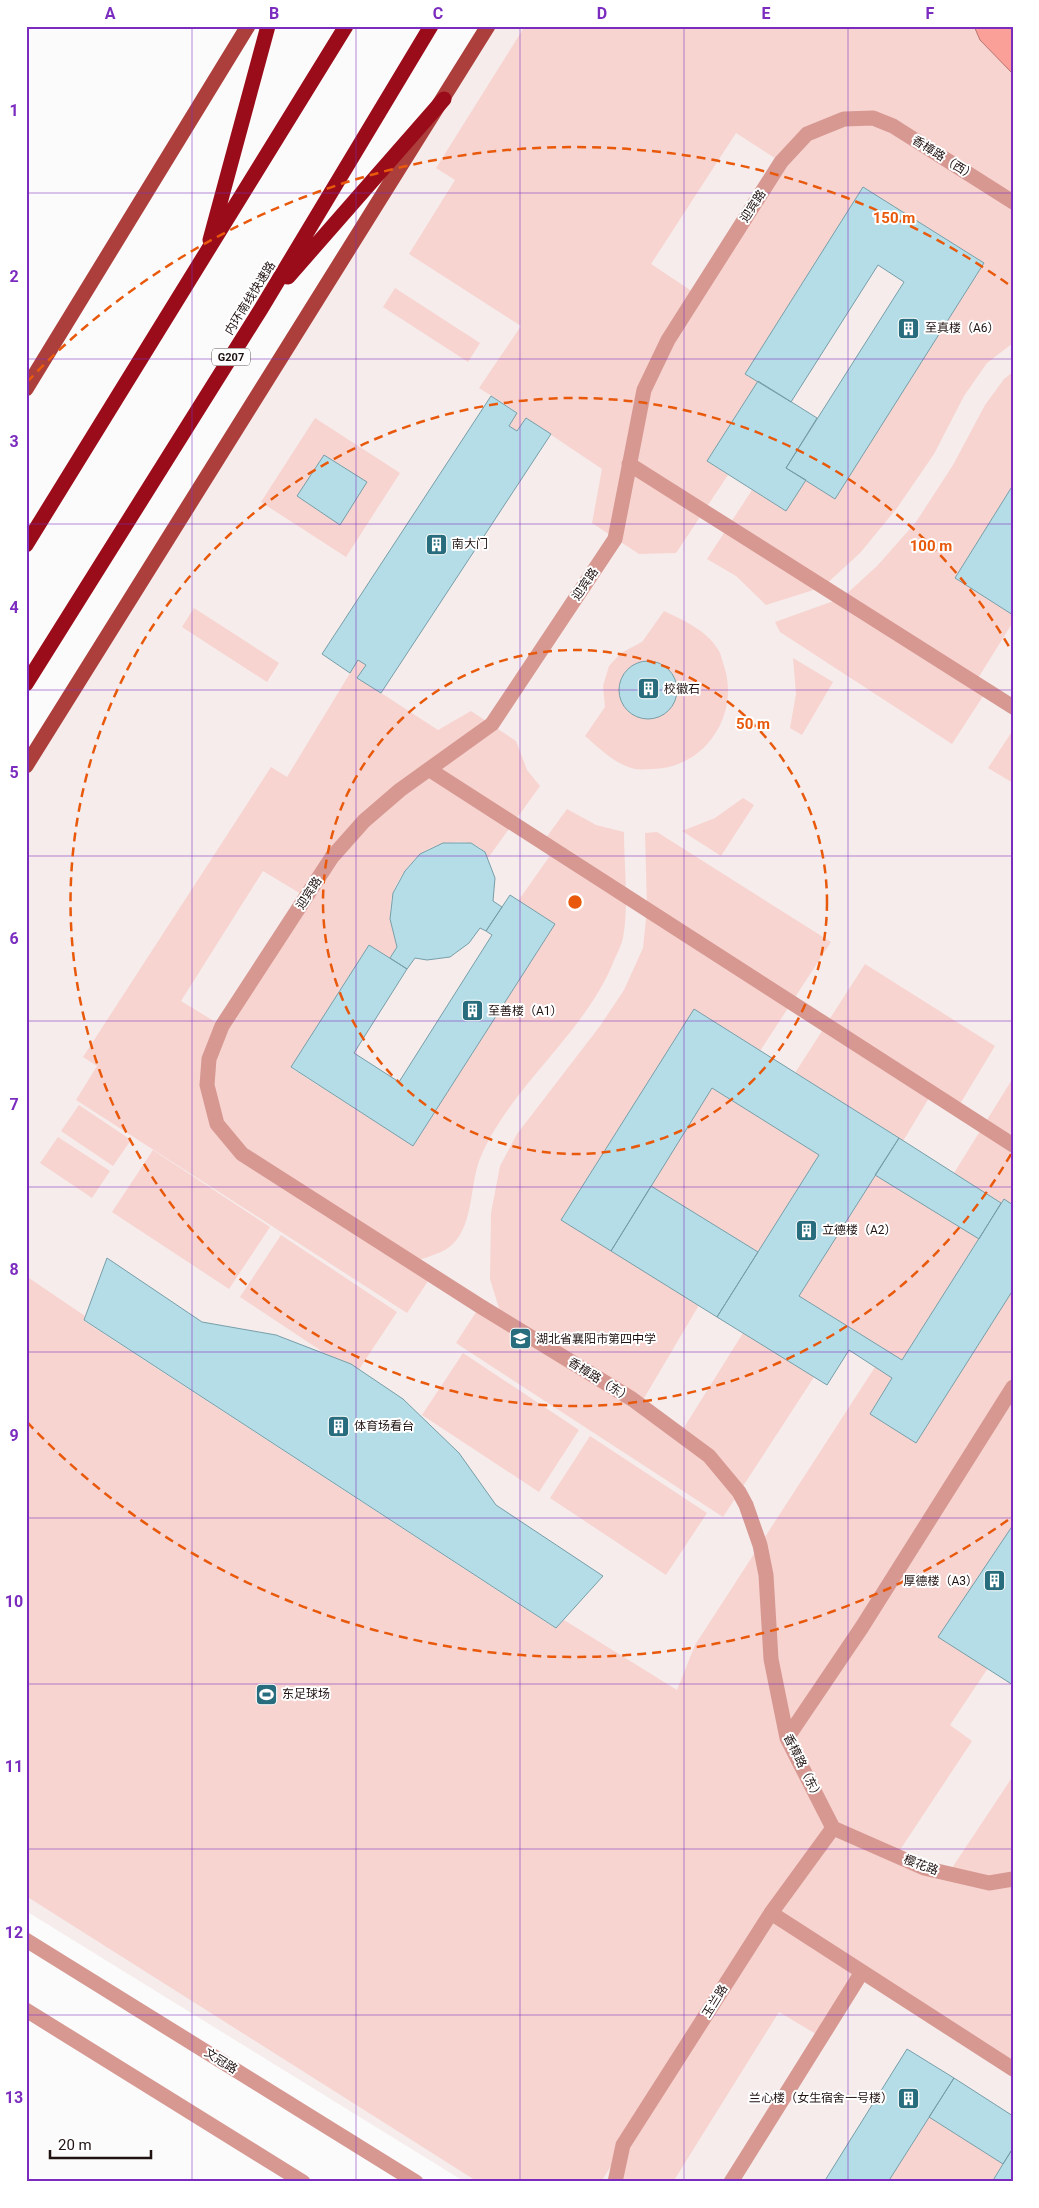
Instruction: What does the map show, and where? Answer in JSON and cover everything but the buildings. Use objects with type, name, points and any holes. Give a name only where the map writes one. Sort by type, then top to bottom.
[{"type":"highway","points":[[206,256],[268,26]]},
{"type":"highway","points":[[26,545],[206,256],[346,26]]},
{"type":"highway","name":"内环南线快速路","points":[[26,684],[261,309],[432,26]]},
{"type":"highway","points":[[261,309],[444,99]]},
{"type":"main road","points":[[26,389],[248,26]]},
{"type":"main road","points":[[26,766],[488,26]]},
{"type":"street","name":"香樟路（西）","points":[[873,118],[893,126],[1013,202]]},
{"type":"street","name":"迎宾路","points":[[222,1026],[332,857],[364,821],[400,790],[492,724],[615,538],[644,390],[668,340],[781,162],[807,134],[844,119],[873,118]]},
{"type":"street","points":[[629,464],[1013,707]]},
{"type":"street","points":[[430,770],[1013,1145]]},
{"type":"street","name":"香樟路（东）","points":[[222,1026],[209,1059],[207,1086],[217,1124],[242,1154],[480,1306],[632,1399],[709,1456],[739,1492],[746,1505],[760,1545],[766,1575],[771,1659],[786,1738],[833,1828]]},
{"type":"street","points":[[786,1738],[862,1627],[1013,1387]]},
{"type":"street","name":"樱花路","points":[[833,1828],[924,1868],[989,1883],[1013,1879]]},
{"type":"street","name":"玉兰路","points":[[615,2182],[623,2146],[771,1913],[833,1828]]},
{"type":"street","points":[[771,1913],[1013,2069]]},
{"type":"street","name":"文冠路","points":[[26,1940],[416,2182]]},
{"type":"street","points":[[731,2182],[862,1972]]},
{"type":"street","points":[[26,2010],[303,2182]]},
{"type":"shaded area","name":"湖北省襄阳市第四中学","points":[[488,26],[1013,26],[1013,2182],[465,2182],[26,1911],[26,766]]},
{"type":"shaded area","points":[[525,26],[1013,26],[1013,343],[987,363],[964,396],[934,454],[897,508],[860,553],[823,587],[766,605],[736,576],[707,559],[752,490],[786,511],[806,480],[835,498],[984,263],[863,187],[746,373],[758,381],[707,461],[728,475],[676,553],[639,554],[592,523],[602,469],[526,418],[517,431],[509,426],[517,412],[479,388],[521,326],[409,254],[455,180],[436,168]],"holes":[[[736,133],[781,162],[696,294],[651,264]]]},
{"type":"shaded area","points":[[974,26],[1013,26],[1013,74],[980,40]]},
{"type":"shaded area","points":[[395,288],[480,343],[468,362],[383,307]]},
{"type":"shaded area","points":[[1013,372],[1013,485],[955,578],[1013,615],[1013,622],[975,683],[987,690],[952,744],[780,632],[775,622],[842,598],[877,566],[916,522],[953,465],[985,405],[1004,379]]},
{"type":"shaded area","points":[[315,418],[400,473],[346,557],[261,502]]},
{"type":"shaded area","points":[[194,608],[279,663],[267,682],[182,627]]},
{"type":"shaded area","points":[[664,611],[686,622],[707,636],[718,650],[728,684],[727,702],[723,719],[714,735],[703,748],[689,759],[673,766],[635,769],[621,764],[585,736],[605,707],[603,686],[609,666],[621,653],[642,642]]},
{"type":"shaded area","points":[[793,658],[833,682],[802,735],[790,728],[796,694]]},
{"type":"shaded area","points":[[358,660],[366,665],[358,678],[438,730],[471,711],[516,741],[527,770],[540,786],[488,858],[483,850],[475,845],[466,842],[456,842],[446,843],[426,850],[411,863],[397,883],[391,900],[391,920],[397,947],[390,958],[369,945],[291,1068],[413,1146],[555,924],[518,901],[554,850],[543,842],[567,809],[596,825],[624,832],[625,925],[622,941],[613,963],[600,989],[583,1014],[526,1086],[492,1135],[479,1161],[469,1212],[459,1236],[452,1245],[441,1252],[412,1262],[432,1275],[407,1313],[76,1100],[97,1066],[83,1057],[271,767],[287,777]],"holes":[[[263,871],[306,897],[222,1026],[181,1001]]]},
{"type":"shaded area","points":[[1013,730],[1013,783],[988,768]]},
{"type":"shaded area","points":[[743,798],[754,805],[721,856],[682,831],[715,818]]},
{"type":"shaded area","points":[[657,832],[831,942],[760,1051],[694,1010],[561,1220],[699,1305],[640,1405],[680,1434],[743,1333],[814,1377],[723,1517],[456,1343],[480,1306],[502,1318],[490,1279],[491,1213],[500,1166],[517,1134],[600,1026],[624,990],[643,948],[647,909],[645,833]]},
{"type":"shaded area","points":[[865,964],[995,1046],[957,1109],[932,1093],[903,1141],[795,1073]]},
{"type":"shaded area","points":[[1013,1078],[1013,1205],[1004,1200],[1001,1203],[954,1173]]},
{"type":"shaded area","points":[[712,1088],[819,1155],[758,1252],[651,1186]]},
{"type":"shaded area","points":[[79,1105],[131,1140],[113,1166],[61,1131]]},
{"type":"shaded area","points":[[58,1137],[110,1171],[92,1198],[40,1163]]},
{"type":"shaded area","points":[[153,1150],[270,1227],[229,1289],[112,1212]]},
{"type":"shaded area","points":[[875,1175],[979,1239],[902,1360],[799,1296]]},
{"type":"shaded area","points":[[281,1235],[397,1312],[356,1374],[240,1297]]},
{"type":"shaded area","points":[[26,1276],[85,1316],[84,1321],[555,1628],[564,1620],[677,1690],[695,1645],[875,1367],[892,1378],[870,1414],[916,1443],[1013,1290],[1013,1525],[938,1637],[988,1668],[950,1725],[972,1741],[896,1856],[948,1874],[1013,1776],[1013,2069],[862,1972],[821,2037],[779,2012],[673,2182],[615,2182],[622,2148],[601,2182],[478,2182],[26,1896]]},
{"type":"shaded area","points":[[463,1353],[579,1430],[539,1492],[422,1415]]},
{"type":"shaded area","points":[[590,1436],[707,1513],[666,1575],[550,1498]]},
{"type":"shaded area","points":[[929,2117],[1003,2164],[992,2182],[888,2182]]},
{"type":"place","name":"至真楼（A6）","points":[[909,328]]},
{"type":"place","name":"南大门","points":[[436,544]]},
{"type":"place","name":"校徽石","points":[[648,689]]},
{"type":"place","name":"至善楼（A1）","points":[[472,1011]]},
{"type":"place","name":"立德楼（A2）","points":[[806,1230]]},
{"type":"place","name":"湖北省襄阳市第四中学","points":[[520,1339]]},
{"type":"place","name":"体育场看台","points":[[338,1426]]},
{"type":"place","name":"厚德楼（A3）","points":[[994,1581]]},
{"type":"place","name":"东足球场","points":[[266,1694]]},
{"type":"place","name":"兰心楼（女生宿舍一号楼）","points":[[909,2098]]}]
